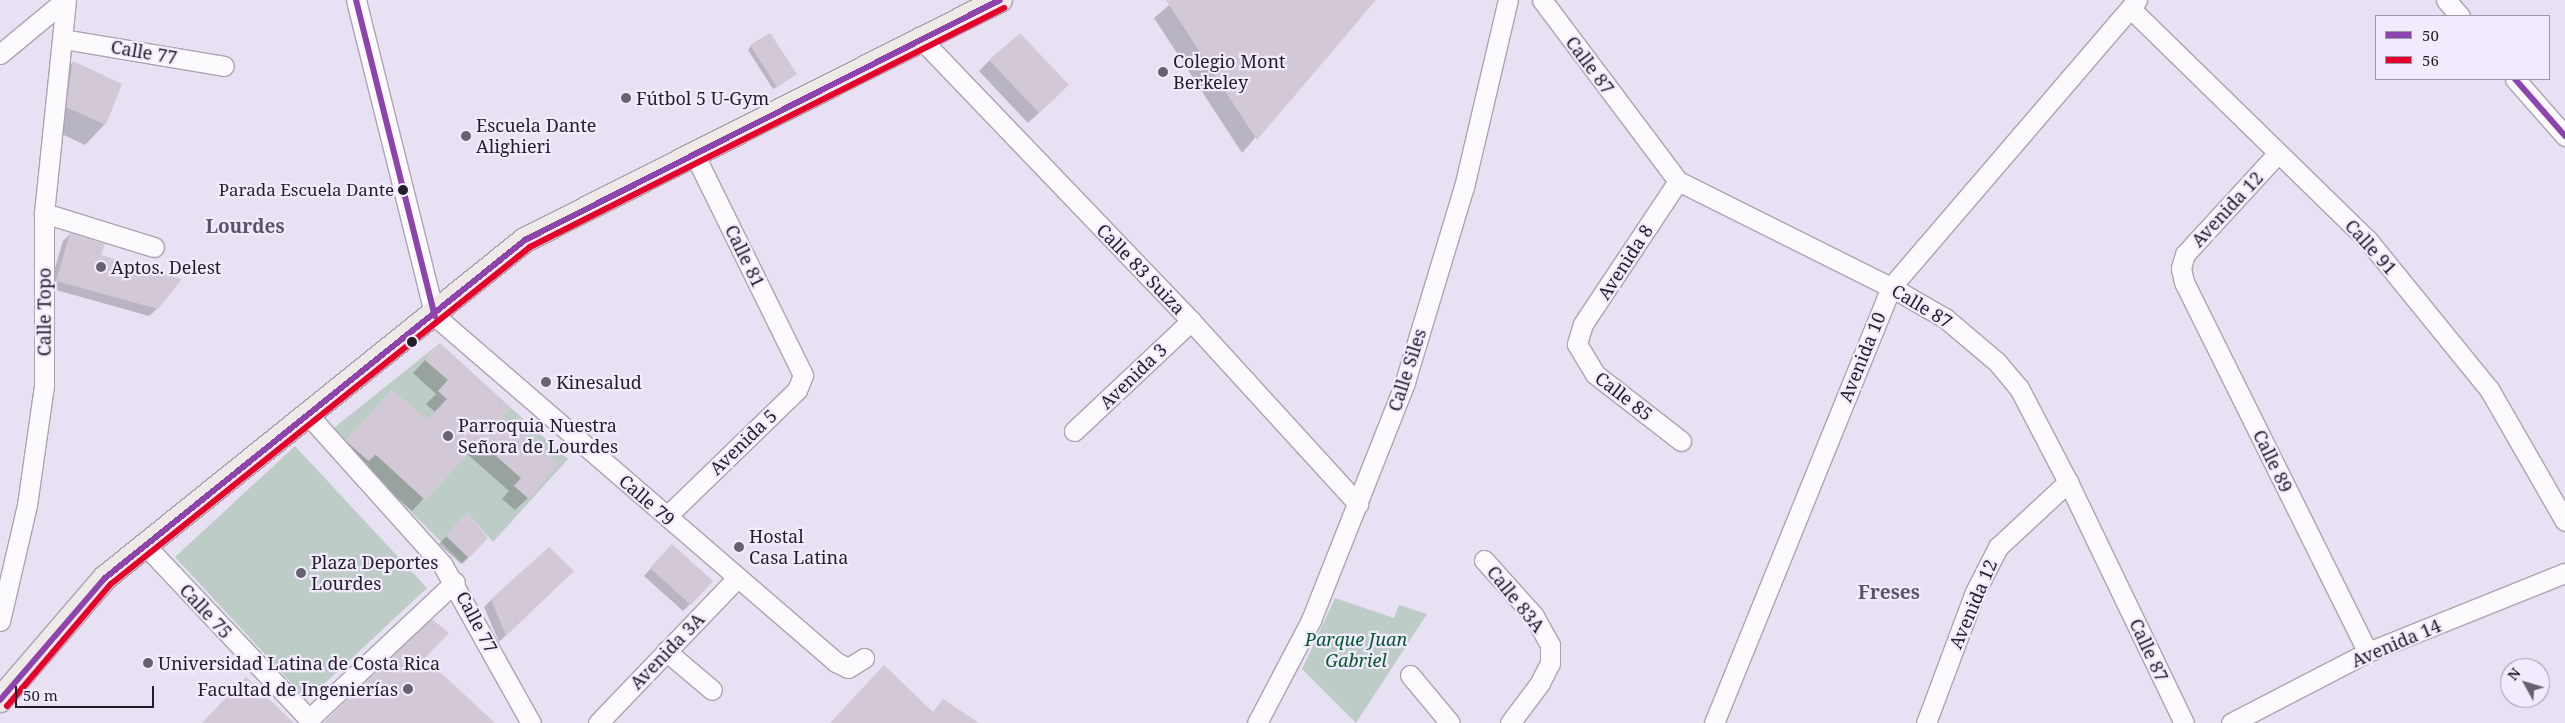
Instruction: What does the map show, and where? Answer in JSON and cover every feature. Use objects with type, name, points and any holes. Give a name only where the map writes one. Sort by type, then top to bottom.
[{"type":"main road","points":[[0,700],[75,610],[144,545],[310,417],[436,316],[525,240],[919,37],[1000,0]]},
{"type":"street","name":"Calle Topo","points":[[0,621],[27,505],[44,386],[44,213],[63,39],[65,0]]},
{"type":"street","points":[[0,54],[65,0]]},
{"type":"street","points":[[356,0],[436,316]]},
{"type":"street","name":"Calle Siles","points":[[1257,723],[1311,620],[1405,382],[1464,187],[1508,0]]},
{"type":"street","name":"Calle 87","points":[[1542,0],[1678,181],[1891,287],[1945,318],[1997,362],[2019,388],[2068,482],[2184,723]]},
{"type":"street","points":[[2446,0],[2459,15]]},
{"type":"street","name":"Calle 91","points":[[2134,4],[2278,153],[2367,239],[2489,389],[2565,521]]},
{"type":"street","name":"Avenida 10","points":[[1714,723],[1891,287],[2134,4]]},
{"type":"street","name":"Calle 83 Suiza","points":[[919,37],[1191,321],[1358,504]]},
{"type":"street","name":"Calle 77","points":[[63,39],[224,66]]},
{"type":"street","points":[[2516,80],[2565,136]]},
{"type":"street","name":"Calle 81","points":[[694,153],[797,360]]},
{"type":"street","name":"Avenida 12","points":[[2181,268],[2185,254],[2278,153]]},
{"type":"street","name":"Avenida 8","points":[[1577,344],[1583,324],[1678,181]]},
{"type":"street","points":[[44,213],[154,247]]},
{"type":"street","name":"Calle 89","points":[[2181,268],[2184,282],[2368,652]]},
{"type":"street","name":"Calle 79","points":[[436,316],[736,579],[836,662],[848,668],[864,658]]},
{"type":"street","name":"Avenida 3","points":[[1074,431],[1191,321]]},
{"type":"street","name":"Calle 85","points":[[1577,344],[1595,374],[1681,441]]},
{"type":"street","name":"Avenida 5","points":[[666,516],[797,390],[803,375],[797,360]]},
{"type":"street","name":"Calle 77","points":[[310,417],[456,582],[531,723]]},
{"type":"street","name":"Avenida 12","points":[[1926,723],[1975,592],[1998,547],[2014,527],[2068,482]]},
{"type":"street","name":"Calle 75","points":[[144,545],[309,719],[456,582]]},
{"type":"street","name":"Calle 83A","points":[[1484,560],[1534,616],[1550,645],[1550,663],[1516,722]]},
{"type":"street","name":"Avenida 14","points":[[2231,723],[2368,652],[2565,573]]},
{"type":"street","name":"Avenida 3A","points":[[598,723],[736,579]]},
{"type":"street","points":[[666,651],[712,690]]},
{"type":"street","points":[[1410,675],[1450,723]]},
{"type":"green space","points":[[440,343],[425,360],[448,380],[438,391],[447,399],[387,465],[426,499],[510,407],[568,459],[493,542],[467,513],[446,536],[469,558],[463,564],[334,434],[335,427]],"holes":[[[392,390],[424,418],[368,461],[346,441]]]},
{"type":"green space","name":"Plaza Deportes Lourdes","points":[[295,446],[427,588],[307,700],[175,557]]},
{"type":"green space","name":"Parque Juan Gabriel","points":[[1335,598],[1394,618],[1399,605],[1427,614],[1356,723],[1302,669]]},
{"type":"building","points":[[1166,0],[1376,0],[1257,140]]},
{"type":"building","points":[[770,33],[797,74],[777,87],[750,45]]},
{"type":"building","points":[[1020,33],[1069,85],[1039,113],[989,60]]},
{"type":"building","points":[[73,61],[122,84],[106,125],[66,107]]},
{"type":"building","name":"Aptos. Delest","points":[[70,233],[105,244],[101,255],[182,279],[158,309],[56,281]]},
{"type":"building","points":[[440,343],[510,407],[502,415],[559,464],[529,499],[514,486],[521,478],[479,441],[425,500],[375,454],[369,461],[346,441],[392,390],[427,420],[447,399],[438,391],[448,380],[425,360]]},
{"type":"building","points":[[467,513],[488,538],[469,558],[446,536]]},
{"type":"building","points":[[672,544],[713,581],[691,605],[650,568]]},
{"type":"building","points":[[549,547],[574,571],[506,636],[491,599]]},
{"type":"building","name":"Universidad Latina de Costa Rica","points":[[432,619],[449,633],[425,658],[495,723],[323,723]]},
{"type":"building","points":[[884,665],[933,712],[943,699],[979,723],[830,723]]},
{"type":"building","name":"Facultad de Ingenierías","points":[[246,677],[294,723],[202,723]]},
{"type":"transit line","name":"50","points":[[356,0],[435,316]]},
{"type":"transit line","name":"50","points":[[0,700],[105,578],[525,240],[1000,0]]},
{"type":"transit line","name":"56","points":[[7,706],[111,584],[530,247],[1004,8]]},
{"type":"transit line","name":"50","points":[[2516,80],[2565,136]]},
{"type":"place","name":"Colegio Mont Berkeley","points":[[1163,72]]},
{"type":"place","name":"Fútbol 5 U-Gym","points":[[626,98]]},
{"type":"place","name":"Escuela Dante Alighieri","points":[[466,136]]},
{"type":"place","name":"Parada Escuela Dante","points":[[403,190]]},
{"type":"place","name":"Aptos. Delest","points":[[101,267]]},
{"type":"place","name":"Kinesalud","points":[[546,382]]},
{"type":"place","name":"Parroquia Nuestra Señora de Lourdes","points":[[448,436]]},
{"type":"place","name":"Hostal Casa Latina","points":[[739,547]]},
{"type":"place","name":"Plaza Deportes Lourdes","points":[[301,573]]},
{"type":"place","name":"Universidad Latina de Costa Rica","points":[[148,663]]},
{"type":"place","name":"Facultad de Ingenierías","points":[[408,689]]},
{"type":"district","name":"Lourdes","points":[[245,227]]},
{"type":"district","name":"Freses","points":[[1889,593]]}]
